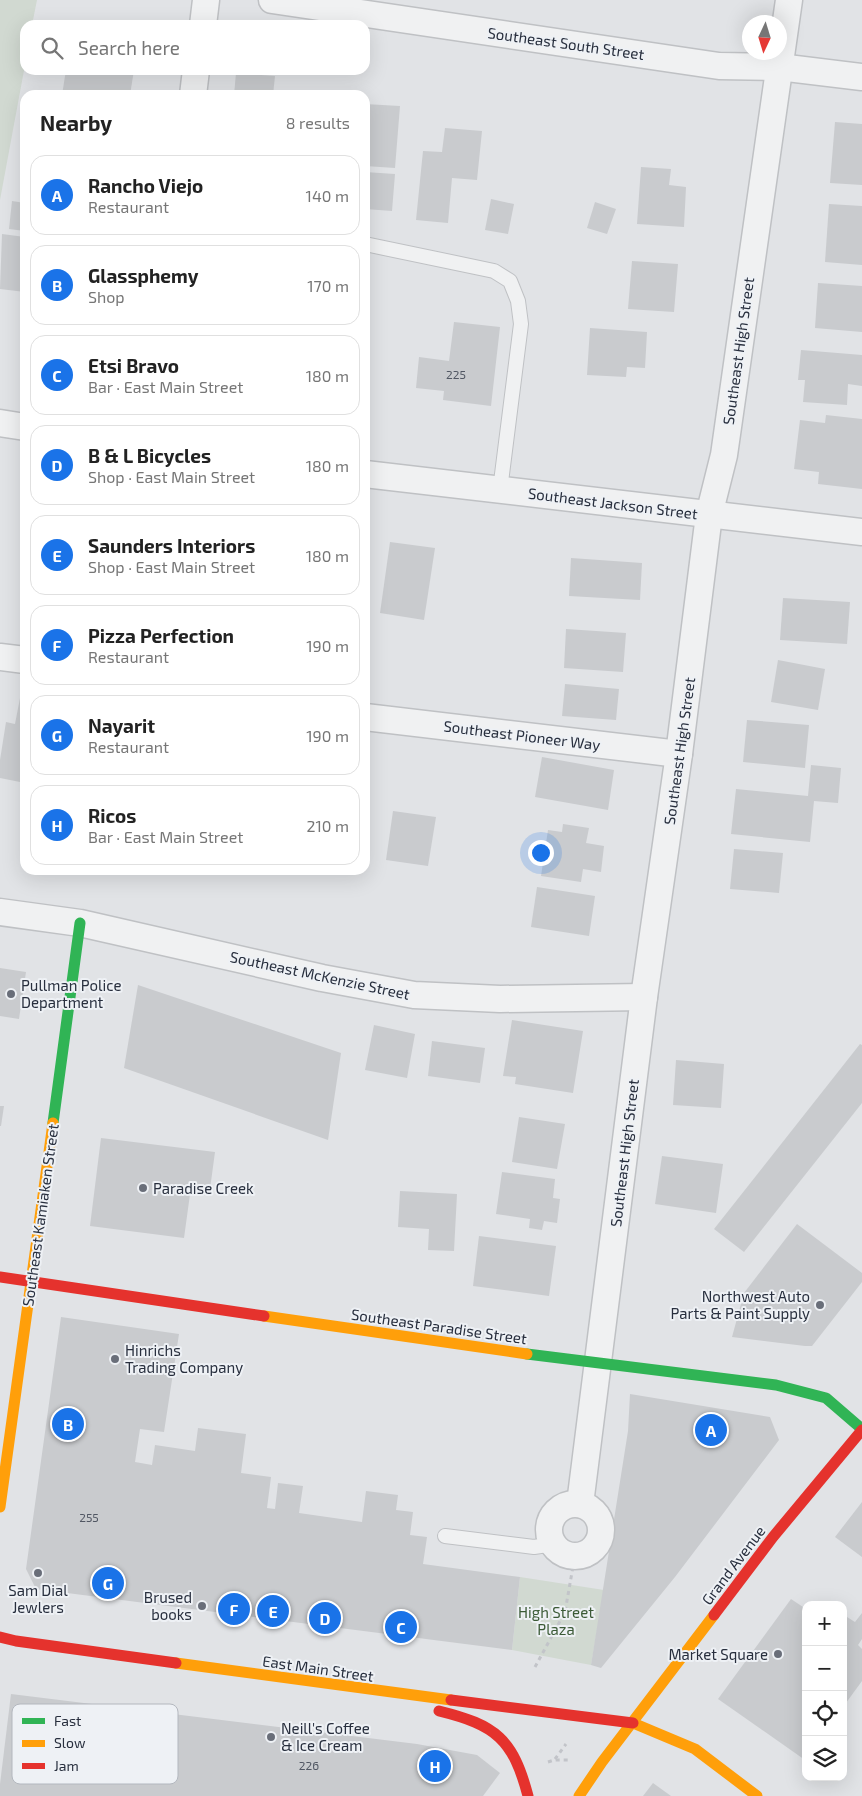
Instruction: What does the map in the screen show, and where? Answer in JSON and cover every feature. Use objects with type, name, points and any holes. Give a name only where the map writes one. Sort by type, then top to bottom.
[{"type":"main road","name":"Southeast Kamiaken Street","points":[[0,1507],[3,1455],[31,1282],[80,923]]},
{"type":"main road","name":"Southeast Paradise Street","points":[[0,1277],[598,1364],[776,1384],[826,1398],[862,1430]]},
{"type":"main road","name":"Grand Avenue","points":[[579,1796],[602,1762],[773,1537],[862,1430]]},
{"type":"main road","name":"East Main Street","points":[[0,1637],[16,1641],[353,1688],[633,1723],[695,1750],[757,1796]]},
{"type":"main road","points":[[353,1688],[454,1714],[482,1725],[496,1734],[512,1750],[521,1771],[528,1796]]},
{"type":"street","points":[[204,20],[206,0]]},
{"type":"street","name":"Southeast South Street","points":[[272,0],[719,66],[779,67],[862,77]]},
{"type":"street","name":"Southeast High Street","points":[[580,1504],[644,997],[680,754],[709,515],[724,455],[789,0]]},
{"type":"street","points":[[194,90],[195,75]]},
{"type":"street","points":[[0,423],[20,426]]},
{"type":"street","name":"Southeast Jackson Street","points":[[370,475],[862,532]]},
{"type":"street","points":[[0,657],[20,659]]},
{"type":"street","name":"Southeast Pioneer Way","points":[[370,718],[680,754]]},
{"type":"street","name":"Southeast McKenzie Street","points":[[0,912],[80,923],[322,978],[414,995],[500,999],[644,997]]},
{"type":"street","points":[[580,1504],[590,1508],[600,1521],[602,1530],[600,1538],[591,1551],[583,1555],[564,1550],[550,1536],[549,1527],[552,1518],[557,1511],[565,1506],[580,1504]]},
{"type":"lane","points":[[370,245],[494,271],[510,280],[518,301],[521,324],[500,490]]},
{"type":"lane","points":[[445,1536],[564,1550]]},
{"type":"path","points":[[536,1667],[565,1612],[564,1550]]},
{"type":"path","points":[[554,1760],[569,1740]]},
{"type":"path","points":[[542,1765],[554,1760],[578,1760]]},
{"type":"green space","points":[[0,0],[37,0],[33,20],[20,20],[20,75],[23,75],[0,200]]},
{"type":"green space","name":"High Street Plaza","points":[[520,1577],[604,1590],[591,1665],[512,1650]]},
{"type":"building","points":[[65,75],[133,75],[131,90],[63,90]]},
{"type":"building","points":[[236,75],[275,76],[274,90],[234,90]]},
{"type":"building","points":[[370,104],[400,106],[395,168],[370,166]]},
{"type":"building","points":[[835,122],[862,124],[862,185],[830,183]]},
{"type":"building","points":[[445,128],[482,131],[477,180],[452,178],[448,223],[416,220],[423,151],[442,152]]},
{"type":"building","points":[[641,167],[671,169],[669,185],[686,187],[684,227],[637,224]]},
{"type":"building","points":[[370,172],[395,174],[392,211],[370,209]]},
{"type":"building","points":[[491,199],[514,204],[508,234],[485,230]]},
{"type":"building","points":[[12,201],[20,202],[20,230],[9,229]]},
{"type":"building","points":[[595,202],[616,209],[607,234],[587,228]]},
{"type":"building","points":[[829,204],[862,206],[862,265],[825,262]]},
{"type":"building","points":[[2,234],[20,236],[20,291],[0,289]]},
{"type":"building","points":[[632,261],[678,264],[674,312],[628,309]]},
{"type":"building","points":[[818,283],[862,286],[862,332],[815,328]]},
{"type":"building","points":[[454,322],[500,327],[491,406],[443,400],[444,391],[416,388],[419,357],[449,361]]},
{"type":"building","points":[[590,328],[647,332],[645,368],[627,367],[626,377],[587,375]]},
{"type":"building","points":[[801,350],[862,355],[862,386],[848,384],[847,405],[803,402],[805,380],[798,380]]},
{"type":"building","points":[[826,415],[862,419],[862,489],[818,484],[819,472],[794,469],[800,420],[825,423]]},
{"type":"building","points":[[390,542],[435,548],[424,620],[380,613]]},
{"type":"building","points":[[571,558],[642,563],[640,600],[569,596]]},
{"type":"building","points":[[783,598],[850,602],[847,644],[780,640]]},
{"type":"building","points":[[566,629],[626,633],[623,672],[564,668]]},
{"type":"building","points":[[778,660],[825,669],[818,710],[771,702]]},
{"type":"building","points":[[565,684],[619,689],[616,720],[562,716]]},
{"type":"building","points":[[20,698],[20,782],[0,778],[0,760],[6,722],[15,724]]},
{"type":"building","points":[[747,720],[809,725],[805,768],[743,762]]},
{"type":"building","points":[[542,757],[614,770],[608,810],[535,797]]},
{"type":"building","points":[[811,765],[841,768],[838,803],[814,801],[810,842],[731,834],[736,789],[808,796]]},
{"type":"building","points":[[393,811],[436,817],[428,866],[386,860]]},
{"type":"building","points":[[563,824],[589,828],[586,843],[604,846],[601,872],[583,869],[581,882],[541,876],[548,830],[562,832]]},
{"type":"building","points":[[734,849],[783,853],[779,893],[730,889]]},
{"type":"building","points":[[537,887],[595,896],[589,936],[531,927]]},
{"type":"building","name":"Pullman Police Department","points":[[0,968],[26,972],[19,1019],[0,1016]]},
{"type":"building","points":[[138,985],[341,1053],[328,1140],[124,1068]]},
{"type":"building","points":[[512,1020],[583,1031],[573,1093],[515,1084],[516,1077],[503,1076]]},
{"type":"building","points":[[374,1025],[415,1034],[407,1078],[365,1070]]},
{"type":"building","points":[[432,1041],[485,1048],[480,1083],[428,1076]]},
{"type":"building","points":[[860,1044],[862,1045],[862,1103],[744,1252],[714,1229]]},
{"type":"building","points":[[676,1060],[724,1064],[721,1108],[673,1105]]},
{"type":"building","points":[[0,1106],[4,1106],[1,1126],[0,1126]]},
{"type":"building","points":[[519,1117],[565,1124],[557,1169],[512,1162]]},
{"type":"building","name":"Paradise Creek","points":[[101,1138],[215,1152],[210,1189],[191,1187],[184,1238],[90,1226]]},
{"type":"building","points":[[662,1156],[723,1164],[716,1213],[655,1204]]},
{"type":"building","points":[[502,1172],[555,1179],[553,1198],[560,1199],[557,1223],[544,1221],[542,1230],[529,1228],[530,1219],[496,1214]]},
{"type":"building","points":[[400,1191],[457,1194],[454,1251],[428,1250],[429,1229],[398,1227]]},
{"type":"building","points":[[797,1224],[862,1273],[862,1282],[812,1346],[732,1337],[744,1293]]},
{"type":"building","points":[[479,1236],[556,1246],[549,1296],[473,1286]]},
{"type":"building","points":[[61,1317],[179,1334],[164,1432],[140,1429],[135,1462],[152,1465],[155,1445],[195,1451],[198,1428],[246,1434],[241,1473],[271,1477],[267,1508],[275,1509],[278,1483],[303,1486],[299,1513],[362,1522],[366,1491],[398,1495],[396,1510],[413,1512],[410,1535],[427,1537],[423,1564],[520,1577],[512,1650],[36,1589],[26,1569]]},
{"type":"building","points":[[630,1394],[770,1417],[779,1440],[675,1577],[601,1668],[591,1665],[628,1431]]},
{"type":"building","points":[[862,1502],[862,1557],[835,1537]]},
{"type":"building","name":"Market Square","points":[[791,1599],[802,1606],[802,1758],[718,1699]]},
{"type":"building","points":[[862,1613],[862,1639],[858,1645],[862,1649],[862,1681],[847,1702],[847,1617],[855,1622]]},
{"type":"building","points":[[11,1694],[92,1704],[12,1704],[12,1784],[178,1784],[178,1715],[417,1744],[477,1755],[500,1773],[483,1796],[0,1796]]},
{"type":"building","points":[[653,1783],[671,1796],[643,1796]]},
{"type":"traffic: fast","points":[[53,1123],[80,923]]},
{"type":"traffic: fast","points":[[527,1354],[776,1385],[826,1398],[862,1429]]},
{"type":"traffic: slow","points":[[0,1507],[53,1123]]},
{"type":"traffic: slow","points":[[264,1316],[527,1354]]},
{"type":"traffic: slow","points":[[579,1796],[602,1762],[714,1615]]},
{"type":"traffic: slow","points":[[176,1663],[451,1700]]},
{"type":"traffic: slow","points":[[633,1723],[695,1749],[757,1796]]},
{"type":"traffic: jam","points":[[0,1277],[264,1316]]},
{"type":"traffic: jam","points":[[714,1615],[773,1537],[862,1430]]},
{"type":"traffic: jam","points":[[0,1637],[16,1641],[176,1663]]},
{"type":"traffic: jam","points":[[451,1700],[633,1723]]},
{"type":"traffic: jam","points":[[439,1711],[475,1722],[499,1737],[516,1761],[528,1796]]},
{"type":"place","name":"Pullman Police Department","points":[[11,994]]},
{"type":"place","name":"Paradise Creek","points":[[143,1188]]},
{"type":"place","name":"Northwest Auto Parts & Paint Supply","points":[[820,1305]]},
{"type":"place","name":"Hinrichs Trading Company","points":[[115,1359]]},
{"type":"place","name":"Glassphemy","points":[[68,1424]]},
{"type":"place","name":"Rancho Viejo","points":[[711,1430]]},
{"type":"place","name":"Sam Dial Jewlers","points":[[38,1573]]},
{"type":"place","name":"Nayarit","points":[[108,1583]]},
{"type":"place","name":"Brused books","points":[[202,1606]]},
{"type":"place","name":"Pizza Perfection","points":[[234,1609]]},
{"type":"place","name":"Saunders Interiors","points":[[273,1611]]},
{"type":"place","name":"B & L Bicycles","points":[[325,1618]]},
{"type":"place","name":"Etsi Bravo","points":[[401,1627]]},
{"type":"place","name":"Market Square","points":[[778,1654]]},
{"type":"place","name":"Neill's Coffee & Ice Cream","points":[[271,1737]]},
{"type":"place","name":"Ricos","points":[[435,1766]]}]
